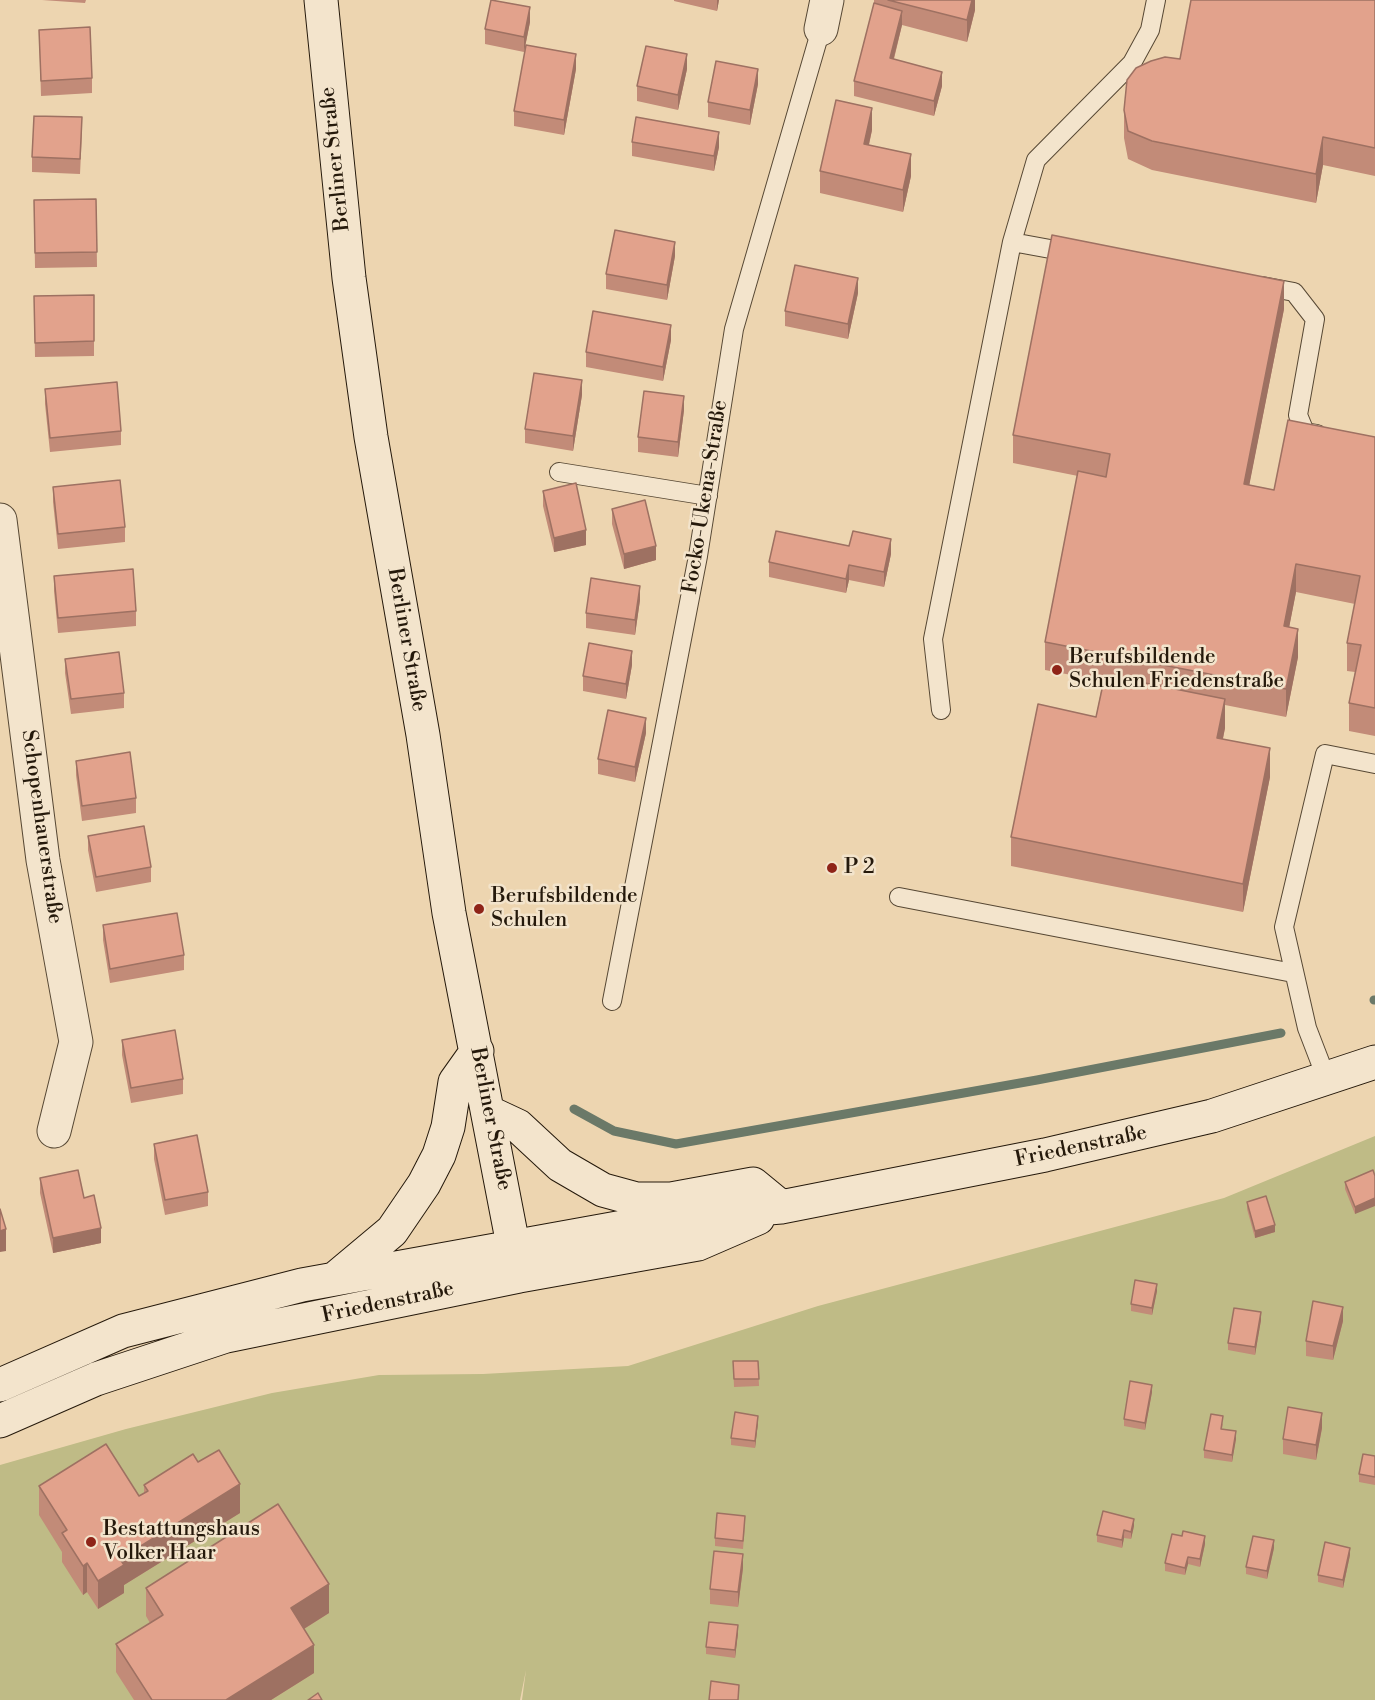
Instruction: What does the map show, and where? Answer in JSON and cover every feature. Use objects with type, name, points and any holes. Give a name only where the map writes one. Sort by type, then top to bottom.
[{"type":"main road","name":"Berliner Straße","points":[[321,0],[349,278],[371,437],[423,735],[450,913],[517,1262]]},
{"type":"main road","name":"Schopenhauerstraße","points":[[0,520],[43,860],[76,1042],[54,1131]]},
{"type":"main road","points":[[336,1278],[392,1231],[424,1184],[439,1155],[448,1127],[455,1083],[477,1051]]},
{"type":"main road","name":"Friedenstraße","points":[[0,1385],[123,1331],[336,1278],[698,1244],[781,1207],[1143,1133],[1327,1080],[1375,1062]]},
{"type":"main road","points":[[488,1112],[518,1126],[560,1165],[603,1190],[636,1199],[671,1199],[753,1185],[781,1207]]},
{"type":"main road","name":"Friedenstraße","points":[[0,1421],[96,1379],[226,1336],[517,1262]]},
{"type":"lane","points":[[941,710],[933,639],[1012,242],[1036,160],[1132,63],[1150,30],[1156,0]]},
{"type":"lane","name":"Focko-Ukena-Straße","points":[[612,1001],[708,496],[734,329],[824,14]]},
{"type":"lane","points":[[1012,242],[1094,257]]},
{"type":"lane","points":[[1247,284],[1294,292],[1315,320],[1298,415],[1305,432],[1340,438]]},
{"type":"lane","points":[[560,471],[708,496]]},
{"type":"lane","points":[[1327,1080],[1307,1028],[1284,927],[1325,754],[1375,764]]},
{"type":"lane","points":[[899,897],[1293,973]]},
{"type":"shaded area","points":[[1375,1136],[1375,1700],[522,1700],[526,1670],[520,1700],[0,1700],[0,1465],[126,1429],[272,1393],[379,1375],[483,1374],[628,1366],[818,1306],[1224,1198]]},
{"type":"building","points":[[491,0],[530,7],[524,37],[485,29]]},
{"type":"building","points":[[888,0],[972,0],[967,20]]},
{"type":"building","points":[[1191,0],[1375,0],[1375,148],[1323,137],[1316,174],[1152,141],[1128,131],[1124,110],[1127,80],[1136,68],[1151,61],[1165,57],[1180,59]]},
{"type":"building","points":[[874,3],[902,11],[890,58],[942,72],[934,101],[854,81]]},
{"type":"building","points":[[90,27],[92,78],[41,81],[39,30]]},
{"type":"building","points":[[526,45],[576,54],[564,120],[514,111]]},
{"type":"building","points":[[646,46],[687,54],[678,95],[637,86]]},
{"type":"building","points":[[716,61],[758,69],[750,110],[708,102]]},
{"type":"building","points":[[836,100],[872,108],[864,144],[911,154],[903,190],[820,171]]},
{"type":"building","points":[[34,116],[82,117],[80,159],[32,157]]},
{"type":"building","points":[[636,117],[719,132],[714,156],[632,142]]},
{"type":"building","points":[[96,199],[97,252],[35,253],[34,200]]},
{"type":"building","points":[[615,230],[675,242],[667,285],[606,274]]},
{"type":"building","points":[[1052,235],[1284,281],[1244,484],[1274,490],[1288,420],[1375,437],[1375,708],[1349,703],[1361,645],[1347,643],[1360,576],[1296,564],[1284,626],[1298,629],[1286,689],[1045,642],[1078,471],[1106,477],[1110,454],[1013,435]]},
{"type":"building","points":[[795,265],[858,278],[848,324],[785,311]]},
{"type":"building","points":[[94,295],[94,341],[35,343],[34,296]]},
{"type":"building","points":[[593,311],[671,325],[663,367],[586,352]]},
{"type":"building","points":[[534,373],[582,380],[573,436],[525,429]]},
{"type":"building","points":[[117,382],[121,431],[50,438],[45,389]]},
{"type":"building","points":[[644,391],[684,396],[678,442],[638,437]]},
{"type":"building","points":[[120,480],[125,527],[58,534],[53,487]]},
{"type":"building","points":[[576,483],[586,530],[554,538],[543,491]]},
{"type":"building","points":[[645,500],[656,546],[624,554],[612,509]]},
{"type":"building","points":[[776,531],[849,546],[853,531],[891,539],[884,572],[849,565],[846,579],[769,562]]},
{"type":"building","points":[[133,569],[136,611],[58,618],[54,576]]},
{"type":"building","points":[[591,578],[640,586],[635,620],[586,613]]},
{"type":"building","points":[[589,643],[632,651],[626,684],[583,676]]},
{"type":"building","points":[[119,652],[124,693],[71,699],[65,659]]},
{"type":"building","points":[[1105,675],[1225,699],[1217,738],[1270,748],[1243,884],[1011,837],[1038,704],[1096,717]]},
{"type":"building","points":[[608,710],[646,718],[635,767],[598,759]]},
{"type":"building","points":[[130,752],[136,798],[82,806],[76,761]]},
{"type":"building","points":[[144,826],[151,867],[96,877],[88,836]]},
{"type":"building","points":[[177,913],[184,955],[110,969],[103,925]]},
{"type":"building","points":[[175,1030],[183,1079],[131,1088],[122,1040]]},
{"type":"building","points":[[197,1135],[208,1192],[165,1200],[154,1144]]},
{"type":"building","points":[[78,1170],[84,1198],[94,1195],[101,1228],[53,1238],[40,1178]]},
{"type":"building","points":[[1373,1170],[1375,1198],[1355,1207],[1345,1182]]},
{"type":"building","points":[[1266,1196],[1275,1225],[1255,1231],[1247,1202]]},
{"type":"building","points":[[0,1209],[6,1229],[0,1231]]},
{"type":"building","points":[[1135,1280],[1157,1284],[1152,1308],[1131,1304]]},
{"type":"building","points":[[1313,1301],[1343,1307],[1333,1346],[1306,1341]]},
{"type":"building","points":[[1234,1308],[1261,1312],[1255,1347],[1228,1343]]},
{"type":"building","points":[[733,1361],[758,1361],[759,1379],[734,1379]]},
{"type":"building","points":[[1130,1381],[1152,1385],[1145,1423],[1124,1419]]},
{"type":"building","points":[[1288,1407],[1322,1413],[1316,1445],[1283,1439]]},
{"type":"building","points":[[735,1412],[758,1416],[755,1441],[731,1438]]},
{"type":"building","points":[[1211,1414],[1223,1416],[1221,1429],[1236,1431],[1232,1455],[1204,1450]]},
{"type":"building","points":[[106,1444],[139,1496],[148,1491],[144,1485],[193,1454],[198,1462],[219,1450],[240,1484],[120,1559],[124,1565],[98,1581],[87,1563],[83,1566],[62,1533],[67,1530],[39,1486]]},
{"type":"building","points":[[1363,1454],[1375,1456],[1375,1477],[1359,1474]]},
{"type":"building","points":[[278,1504],[329,1584],[291,1608],[314,1645],[226,1700],[152,1700],[116,1644],[163,1615],[146,1588]]},
{"type":"building","points":[[1103,1511],[1134,1519],[1131,1532],[1124,1530],[1122,1540],[1097,1535]]},
{"type":"building","points":[[717,1513],[745,1516],[743,1541],[715,1538]]},
{"type":"building","points":[[1183,1531],[1205,1536],[1200,1559],[1188,1557],[1185,1568],[1165,1563],[1172,1534],[1182,1536]]},
{"type":"building","points":[[1253,1536],[1274,1540],[1267,1571],[1246,1567]]},
{"type":"building","points":[[1325,1542],[1350,1548],[1343,1580],[1318,1575]]},
{"type":"building","points":[[714,1551],[743,1554],[738,1592],[710,1589]]},
{"type":"building","points":[[709,1622],[738,1625],[735,1650],[706,1647]]},
{"type":"building","points":[[711,1681],[739,1685],[738,1700],[709,1700]]},
{"type":"building","points":[[318,1693],[322,1700],[308,1700]]},
{"type":"waterway","points":[[574,1109],[614,1131],[676,1144],[1037,1080],[1281,1033]]},
{"type":"place","name":"Berufsbildende Schulen Friedenstraße","points":[[1057,670]]},
{"type":"place","name":"P 2","points":[[832,868]]},
{"type":"place","name":"Berufsbildende Schulen","points":[[479,909]]},
{"type":"place","name":"Bestattungshaus Volker Haar","points":[[91,1542]]}]
